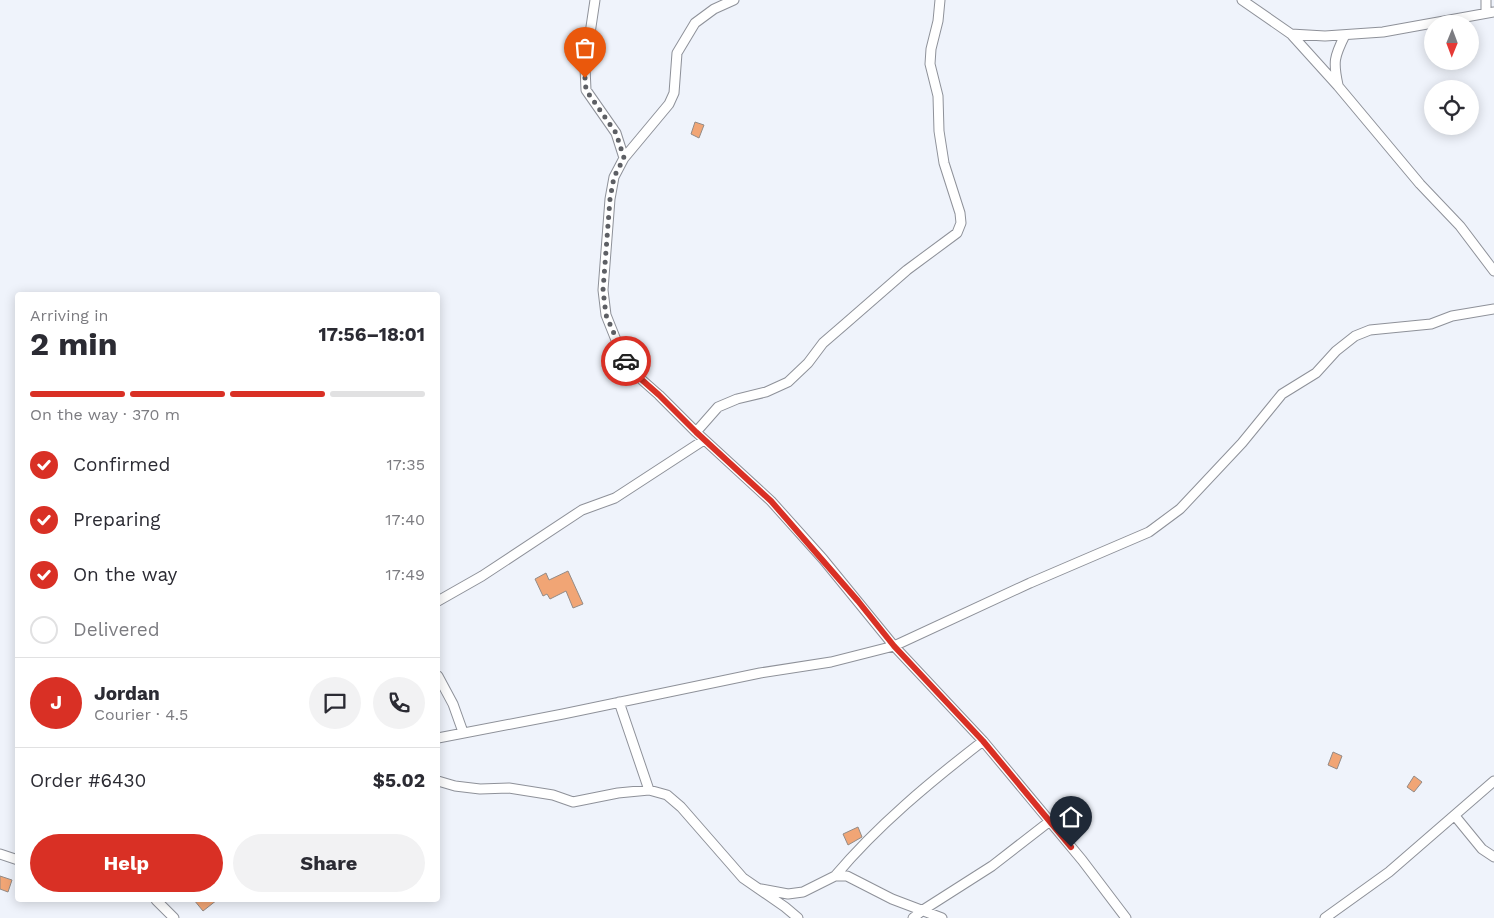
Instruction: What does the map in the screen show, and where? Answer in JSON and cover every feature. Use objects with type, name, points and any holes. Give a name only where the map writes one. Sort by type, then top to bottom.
[{"type":"street","points":[[596,0],[585,67],[586,90],[616,133],[624,158]]},
{"type":"street","points":[[734,0],[714,9],[695,23],[677,53],[674,93],[670,104],[624,158],[614,177],[610,199],[603,290],[606,315],[622,355],[633,372],[771,501],[858,601],[894,646],[983,741],[1082,860],[1126,918]]},
{"type":"street","points":[[696,432],[718,408],[737,400],[766,392],[788,382],[830,337],[907,270],[957,233],[961,222],[960,213],[944,163],[938,96],[930,64],[940,0]]},
{"type":"street","points":[[1242,0],[1291,34],[1338,86],[1420,184],[1460,226],[1494,271]]},
{"type":"street","points":[[1291,34],[1345,36],[1383,32],[1490,12],[1486,0]]},
{"type":"street","points":[[1338,86],[1334,67],[1337,51],[1345,36]]},
{"type":"street","points":[[440,738],[760,673],[831,662],[894,646],[1030,583],[1149,532],[1180,509],[1242,443],[1282,394],[1316,373],[1336,351],[1355,336],[1370,330],[1431,324],[1452,316],[1494,309]]},
{"type":"street","points":[[440,601],[482,576],[582,510],[615,498],[704,440]]},
{"type":"street","points":[[440,680],[453,704],[463,732]]},
{"type":"street","points":[[620,702],[648,790]]},
{"type":"street","points":[[757,888],[788,894],[803,892],[835,876],[856,851],[902,808],[936,777],[983,741]]},
{"type":"street","points":[[1325,918],[1389,872],[1456,816],[1494,781]]},
{"type":"street","points":[[440,782],[455,786],[480,789],[509,788],[552,795],[573,802],[618,793],[648,790],[667,795],[681,807],[743,878],[798,918]]},
{"type":"street","points":[[1456,816],[1482,849],[1494,857]]},
{"type":"street","points":[[914,918],[923,910],[992,866],[1050,821]]},
{"type":"street","points":[[0,854],[15,859]]},
{"type":"street","points":[[835,876],[847,876],[892,900],[942,918]]},
{"type":"street","points":[[158,902],[174,918]]},
{"type":"building","points":[[695,122],[704,125],[699,138],[691,134]]},
{"type":"building","points":[[568,571],[583,604],[573,608],[566,591],[550,599],[547,594],[543,596],[535,579],[546,573],[549,580]]},
{"type":"building","points":[[1333,752],[1342,756],[1337,769],[1328,765]]},
{"type":"building","points":[[1414,776],[1422,782],[1414,792],[1407,787]]},
{"type":"building","points":[[858,827],[862,837],[848,845],[843,834]]},
{"type":"building","points":[[0,876],[12,880],[8,892],[0,889]]},
{"type":"building","points":[[196,902],[214,902],[203,911]]},
{"type":"way so far","points":[[585,78],[586,90],[616,133],[624,158],[614,177],[610,199],[603,290],[606,315],[626,361]]},
{"type":"route","points":[[626,361],[633,372],[771,501],[823,559],[894,646],[983,741],[1071,847]]}]
